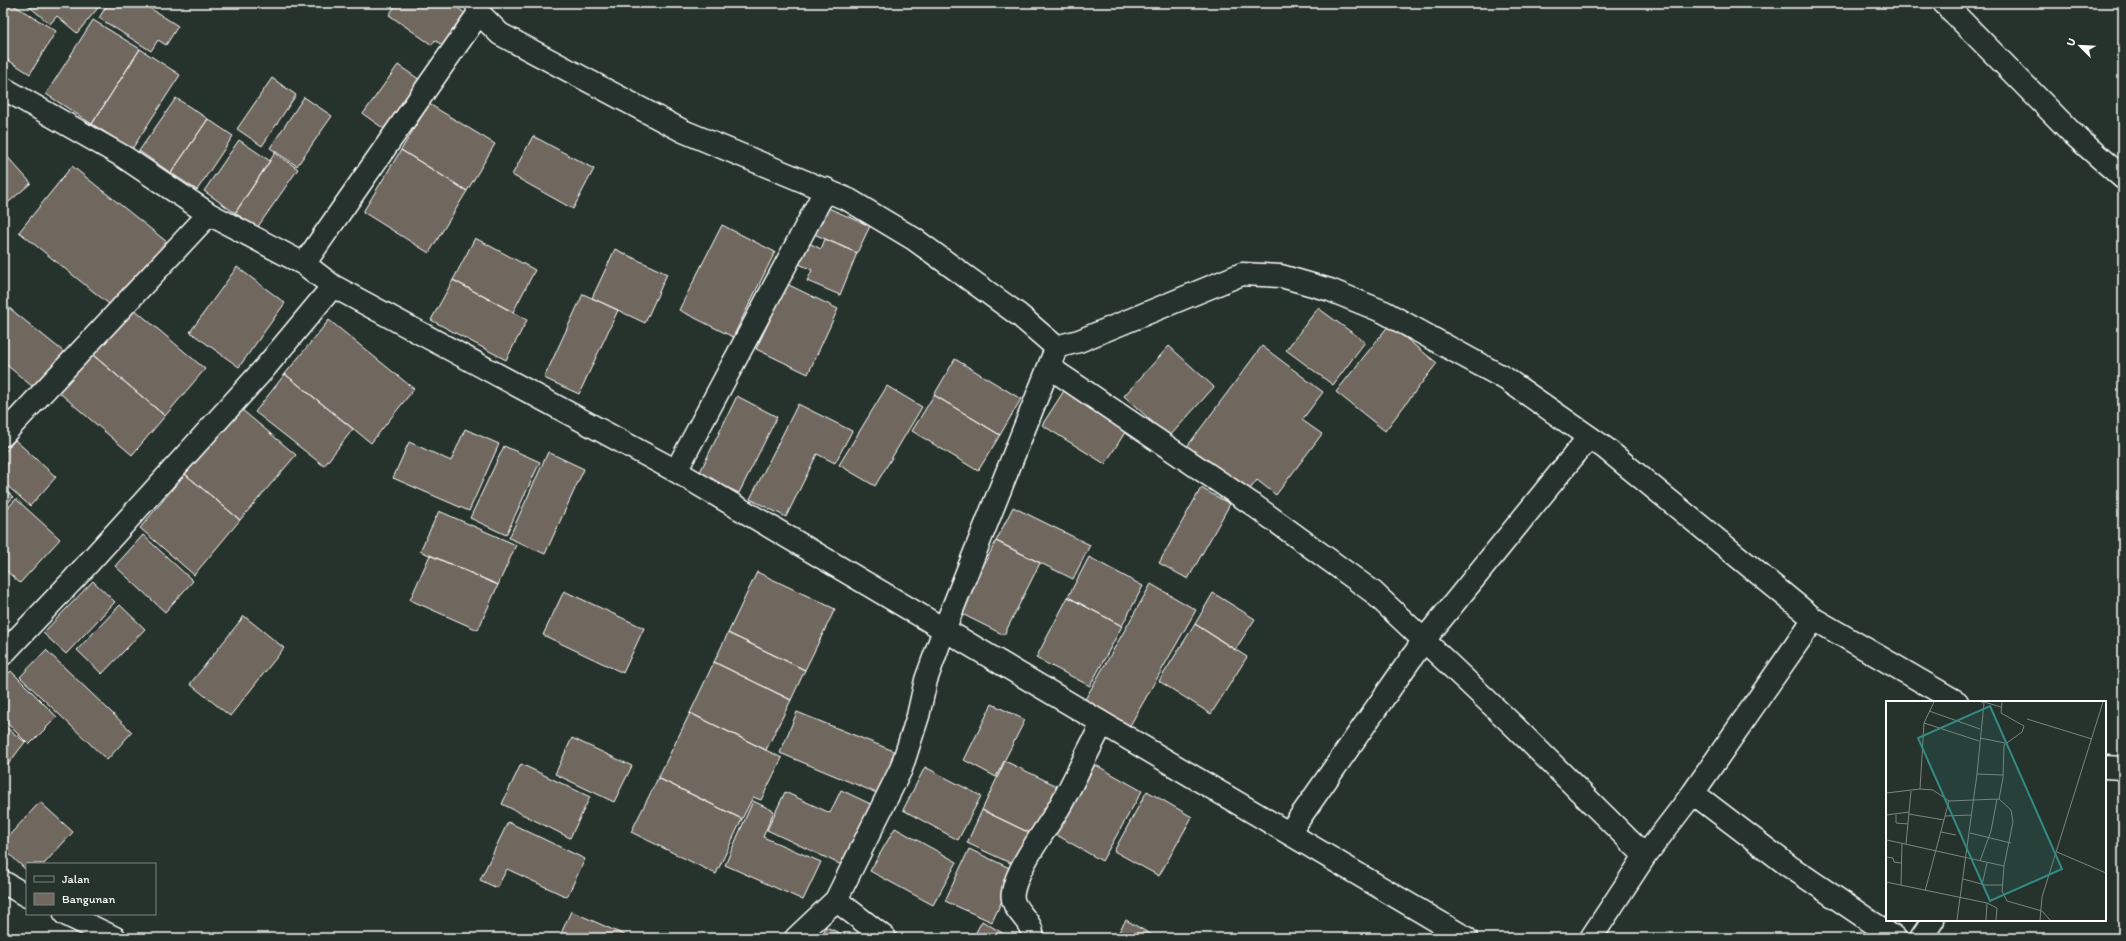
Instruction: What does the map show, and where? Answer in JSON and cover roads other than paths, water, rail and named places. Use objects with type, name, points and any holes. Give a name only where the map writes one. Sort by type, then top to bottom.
[{"type":"street","points":[[1944,3],[2073,134],[2123,178]]},
{"type":"street","points":[[304,264],[477,8],[500,34],[683,131],[849,200],[914,239],[1019,315],[1053,357],[1373,592],[1513,725],[1645,856]]},
{"type":"street","points":[[3,88],[124,157],[209,214],[304,264],[334,286],[676,471],[1466,938]]},
{"type":"street","points":[[676,471],[826,190]]},
{"type":"street","points":[[3,435],[209,214]]},
{"type":"street","points":[[796,938],[836,900],[900,769],[918,716],[926,680],[944,630],[1053,357],[1079,342],[1242,274],[1281,276],[1330,290],[1384,312],[1506,379],[1589,437],[1814,619],[1955,701]]},
{"type":"street","points":[[3,654],[74,579],[259,375],[334,286]]},
{"type":"street","points":[[1289,833],[1424,640],[1589,437]]},
{"type":"street","points":[[1591,938],[1645,856],[1693,793],[1814,619]]},
{"type":"street","points":[[1032,938],[1031,928],[1014,902],[1012,894],[1016,878],[1060,805],[1102,724]]},
{"type":"street","points":[[2106,767],[2123,768]]},
{"type":"street","points":[[1693,793],[1789,866],[1895,938]]},
{"type":"street","points":[[3,882],[26,895]]},
{"type":"street","points":[[836,900],[885,938]]},
{"type":"street","points":[[67,915],[115,938]]},
{"type":"street","points":[[1921,938],[1932,921]]}]
